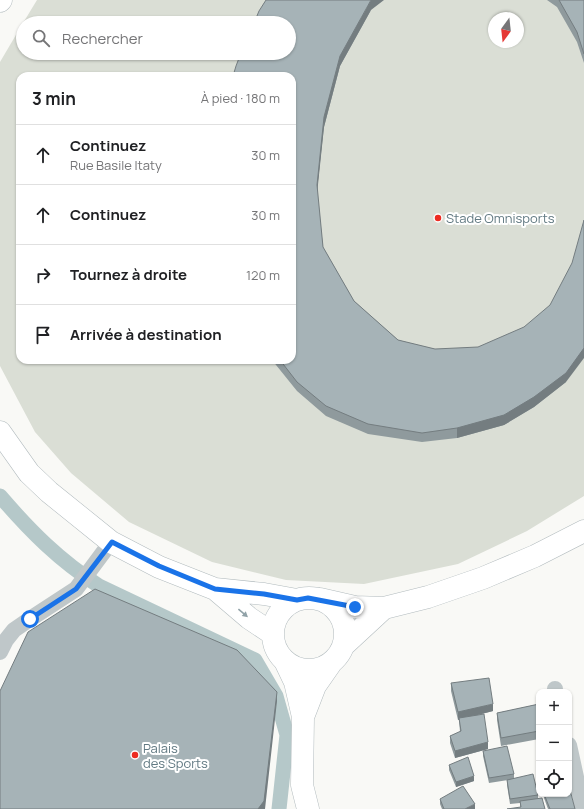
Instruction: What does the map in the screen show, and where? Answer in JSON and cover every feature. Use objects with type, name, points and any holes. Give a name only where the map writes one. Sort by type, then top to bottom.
[{"type":"main road","points":[[0,432],[29,473],[49,492],[112,542],[159,566],[215,589],[264,594],[297,600]]},
{"type":"main road","points":[[308,809],[302,785],[303,717],[295,682],[285,661],[276,648],[273,634],[274,623],[279,613],[287,605],[297,600],[308,598],[320,599],[355,607],[384,608],[428,597],[483,578],[535,556],[584,531]]},
{"type":"main road","points":[[215,589],[249,618],[273,634]]},
{"type":"main road","points":[[303,717],[315,686],[331,663],[339,655],[344,645],[346,634],[344,622],[338,612],[330,604],[320,599]]},
{"type":"main road","points":[[344,645],[384,608]]},
{"type":"main road","points":[[285,661],[293,666],[307,670],[322,668],[331,663]]},
{"type":"main road","points":[[295,809],[302,785]]},
{"type":"street","points":[[0,652],[6,640],[14,630],[76,589],[112,542]]},
{"type":"street","points":[[572,759],[583,809]]},
{"type":"shaded area","name":"Stade Omnisports","points":[[37,0],[584,0],[584,496],[527,531],[458,564],[364,584],[286,580],[212,562],[129,522],[71,473],[35,432],[0,366],[0,62],[16,35],[16,60],[296,60],[296,16],[27,16]]},
{"type":"building","points":[[266,0],[371,0],[340,56],[324,117],[317,185],[323,247],[354,301],[398,340],[435,349],[478,347],[524,327],[550,305],[572,263],[584,220],[584,348],[566,373],[534,397],[504,415],[457,428],[422,433],[368,424],[326,406],[297,382],[283,364],[296,364],[296,72],[234,72],[238,60],[296,60],[296,16],[257,16]]},
{"type":"building","points":[[559,0],[584,0],[584,54],[577,32]]},
{"type":"building","name":"Palais des Sports","points":[[95,589],[237,650],[277,692],[264,801],[258,809],[0,809],[0,691],[28,632]]},
{"type":"building","points":[[489,678],[493,704],[458,712],[451,683]]},
{"type":"building","points":[[536,705],[536,732],[501,738],[497,713]]},
{"type":"building","points":[[484,714],[488,742],[455,751],[450,736],[461,731],[459,718]]},
{"type":"building","points":[[507,746],[514,774],[489,778],[483,751]]},
{"type":"building","points":[[468,757],[474,776],[456,782],[449,765]]},
{"type":"building","points":[[533,774],[536,787],[536,795],[510,799],[507,780]]},
{"type":"building","points":[[463,786],[475,804],[465,809],[444,809],[440,799]]},
{"type":"building","points":[[545,797],[572,797],[575,809],[550,809]]},
{"type":"building","points":[[542,798],[545,809],[507,809],[521,807],[520,801]]},
{"type":"waterway","points":[[0,496],[23,522],[58,556],[99,586],[255,660],[276,696],[287,735],[279,809]]},
{"type":"place","name":"Stade Omnisports","points":[[438,218]]},
{"type":"place","name":"Palais des Sports","points":[[135,755]]},
{"type":"route","points":[[30,619],[76,589],[112,542],[178,575],[215,589],[264,594],[297,600],[308,598],[320,599],[355,607]]}]
